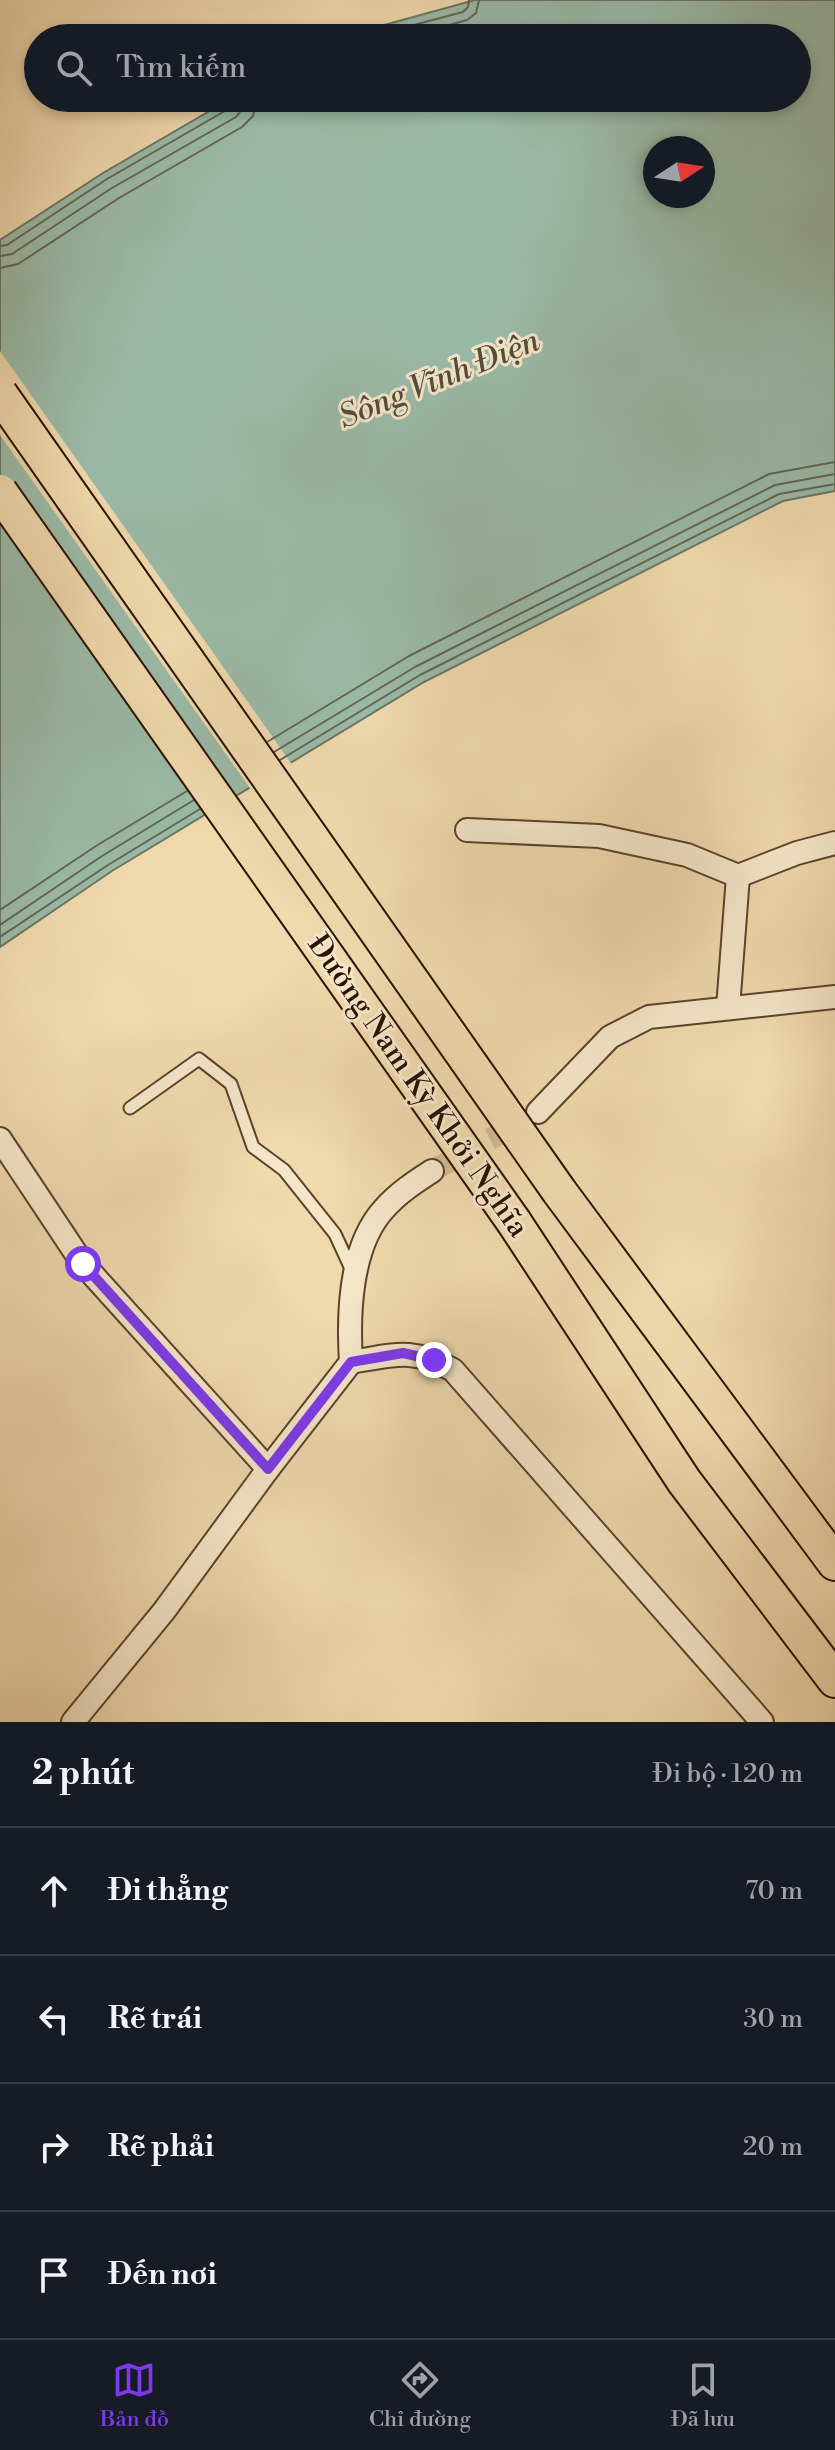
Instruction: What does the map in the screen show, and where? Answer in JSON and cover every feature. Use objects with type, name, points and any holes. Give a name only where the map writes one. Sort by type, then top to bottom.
[{"type":"main road","name":"Đường Nam Kỳ Khởi Nghĩa","points":[[0,394],[559,1191],[835,1563]]},
{"type":"main road","name":"Đường Nam Kỳ Khởi Nghĩa","points":[[0,492],[514,1222],[684,1481],[835,1680]]},
{"type":"street","points":[[467,830],[599,836],[687,855],[738,876],[797,853],[835,843]]},
{"type":"street","points":[[728,1008],[738,876]]},
{"type":"street","points":[[538,1112],[610,1037],[649,1017],[835,997]]},
{"type":"street","points":[[0,1139],[83,1264],[268,1469]]},
{"type":"street","points":[[73,1722],[164,1611],[351,1362],[348,1324],[355,1277],[367,1237],[381,1211],[404,1189],[432,1171]]},
{"type":"street","points":[[351,1362],[403,1353],[434,1360],[453,1370],[762,1722]]},
{"type":"lane","points":[[130,1108],[199,1059],[231,1084],[253,1147],[284,1170],[335,1234],[355,1277]]},
{"type":"water","name":"Sông Vĩnh Điện","points":[[475,0],[835,0],[835,491],[783,501],[424,682],[112,871],[0,947],[0,240],[103,173],[208,112],[811,112],[811,24],[388,24]]},
{"type":"pier","points":[[0,351],[293,766],[252,791],[0,435]]},
{"type":"tunnel","points":[[432,1171],[523,1121]]},
{"type":"route","points":[[83,1264],[268,1469],[351,1362],[403,1353],[434,1360]]}]
